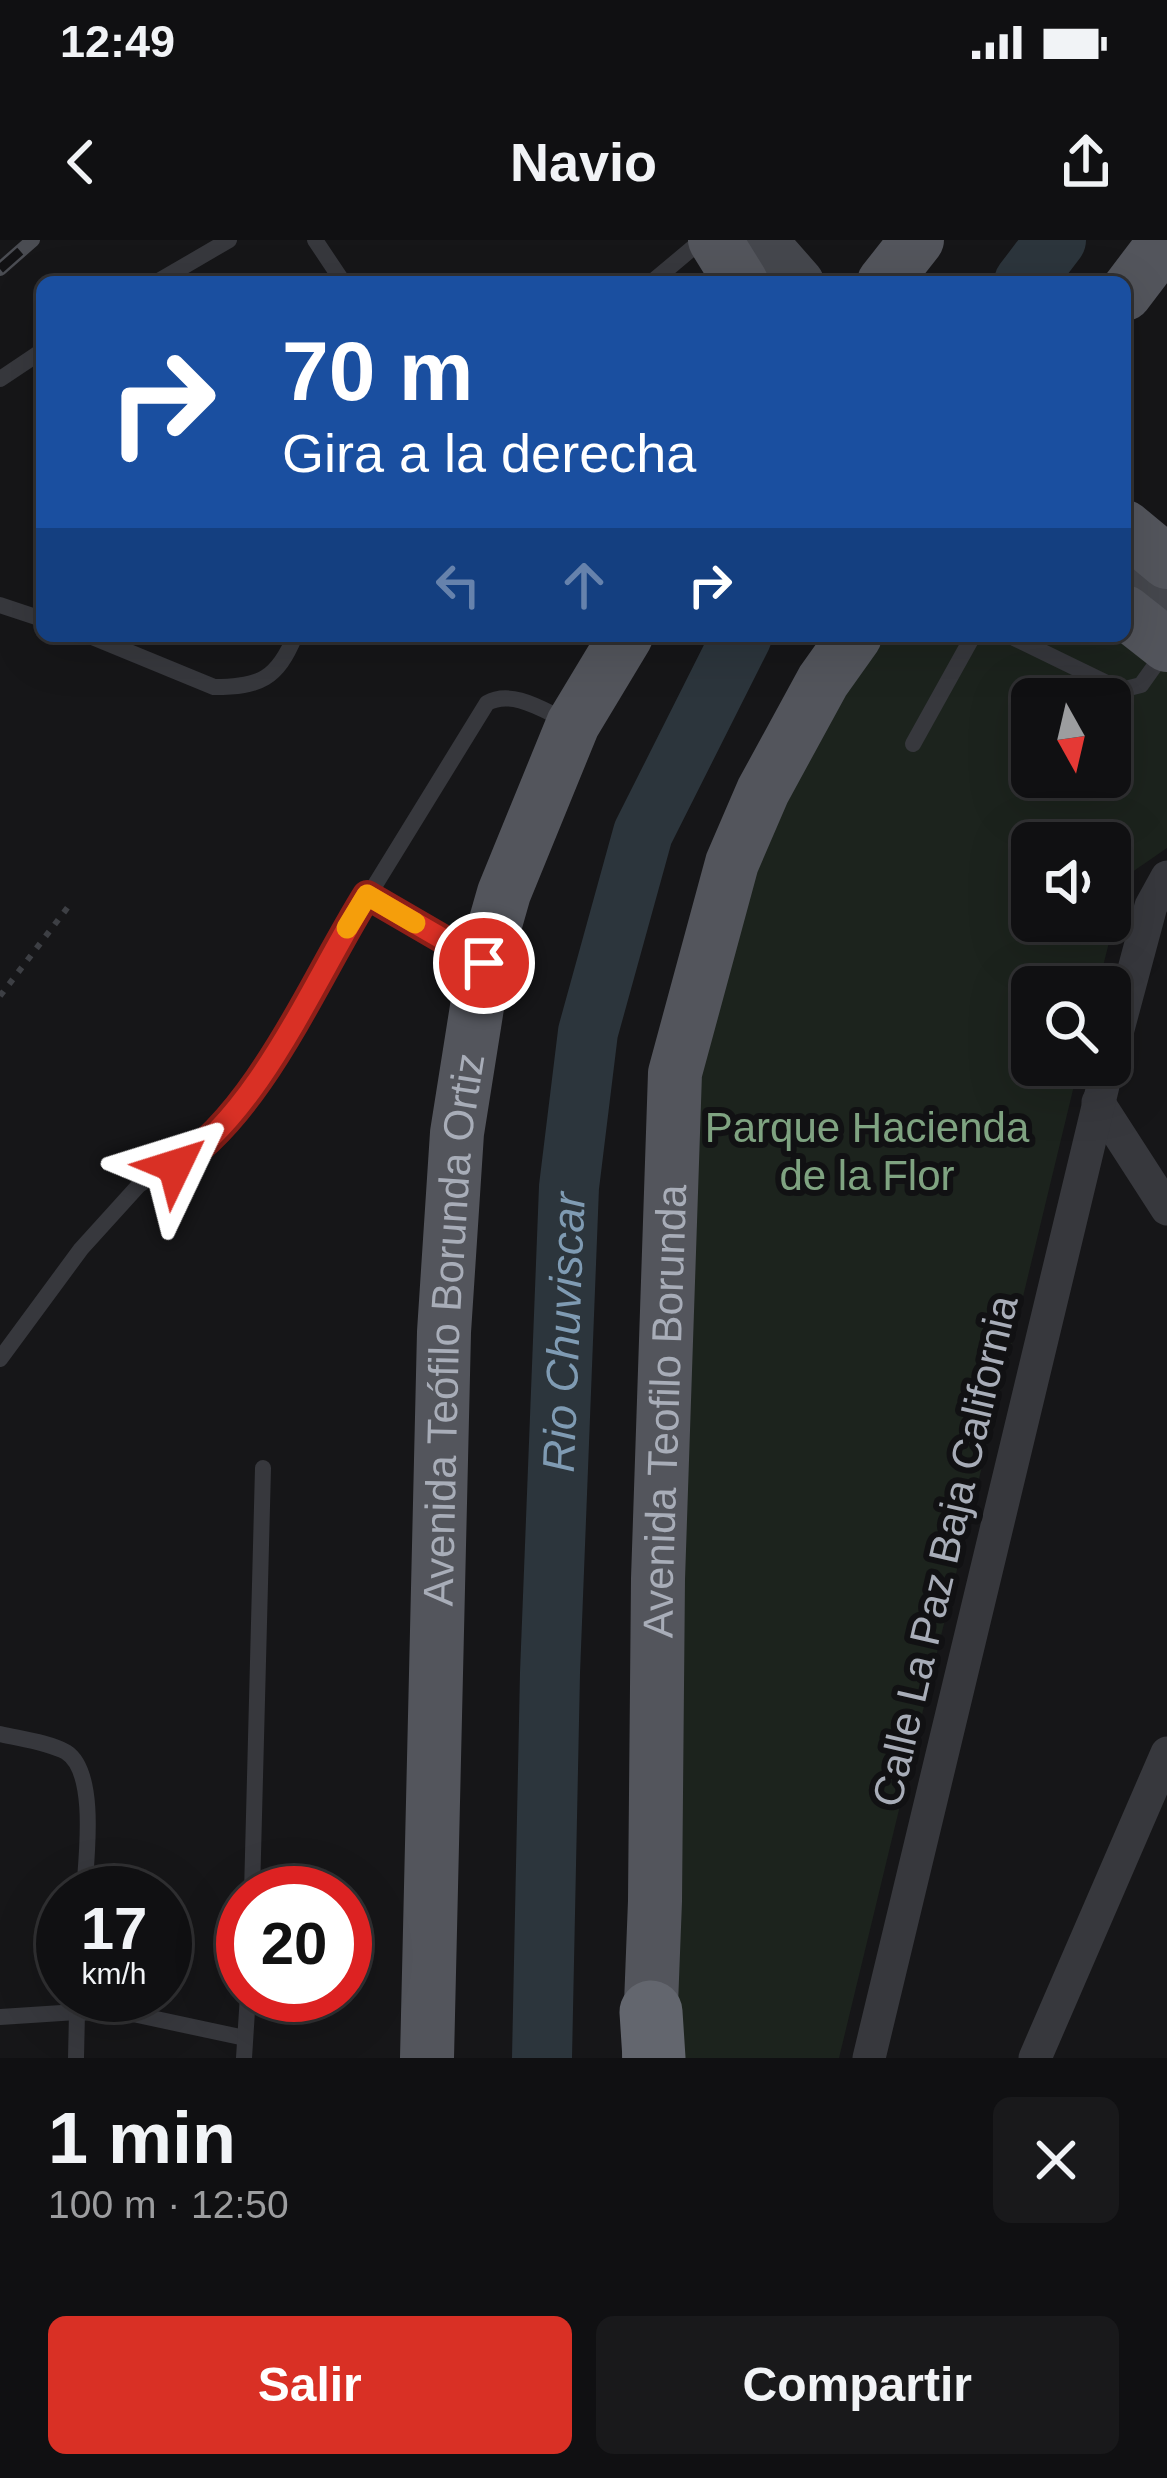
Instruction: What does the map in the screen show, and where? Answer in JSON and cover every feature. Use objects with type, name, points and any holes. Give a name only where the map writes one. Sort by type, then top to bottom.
[{"type":"main road","points":[[715,240],[737,276]]},
{"type":"main road","points":[[763,240],[795,276]]},
{"type":"main road","points":[[889,276],[917,240]]},
{"type":"main road","points":[[1131,532],[1167,562]]},
{"type":"main road","points":[[1131,579],[1167,602]]},
{"type":"main road","points":[[1131,617],[1167,647]]},
{"type":"main road","name":"Avenida Teófilo Borunda Ortiz","points":[[427,2058],[444,1332],[457,1133],[484,963],[504,893],[573,724],[622,642]]},
{"type":"main road","name":"Avenida Teofilo Borunda","points":[[651,2043],[658,1579],[675,1073],[732,863],[763,790],[823,681],[851,642]]},
{"type":"street","name":"Calle La Paz Baja California","points":[[1131,981],[1151,907],[1167,877]]},
{"type":"street","name":"Calle La Paz Baja California","points":[[869,2058],[1103,1086]]},
{"type":"street","points":[[1099,1102],[1167,1209]]},
{"type":"street","points":[[1035,2058],[1167,1753]]},
{"type":"lane","points":[[167,276],[229,240]]},
{"type":"lane","points":[[315,240],[339,276]]},
{"type":"lane","points":[[659,276],[702,240]]},
{"type":"lane","points":[[0,379],[36,355]]},
{"type":"lane","points":[[0,605],[36,618]]},
{"type":"lane","points":[[104,642],[214,687],[235,687],[256,683],[279,668],[292,642]]},
{"type":"lane","points":[[913,744],[970,642]]},
{"type":"lane","points":[[1022,642],[1121,690],[1141,685],[1167,647]]},
{"type":"lane","points":[[0,1359],[81,1249],[139,1185],[207,1143],[244,1098],[487,704],[502,698],[521,700],[573,724]]},
{"type":"lane","points":[[367,895],[484,963]]},
{"type":"lane","points":[[253,1866],[263,1468]]},
{"type":"lane","points":[[0,1734],[62,1750],[75,1759],[82,1772],[86,1866]]},
{"type":"lane","points":[[0,2017],[36,2010]]},
{"type":"lane","points":[[76,2058],[77,2022]]},
{"type":"lane","points":[[171,2022],[245,2038]]},
{"type":"lane","points":[[244,2058],[246,2022]]},
{"type":"path","points":[[0,996],[68,907]]},
{"type":"green space","name":"Parque Hacienda de la Flor","points":[[1167,639],[1167,848],[1131,873],[1131,822],[1011,822],[1011,942],[1109,942],[1103,966],[1011,966],[1011,1086],[1074,1086],[839,2058],[667,2058],[683,1072],[771,786],[863,642]]},
{"type":"waterway","name":"Rio Chuviscar","points":[[1029,276],[1056,240]]},
{"type":"waterway","name":"Rio Chuviscar","points":[[542,2058],[550,1673],[569,1187],[588,1032],[643,833],[739,642]]},
{"type":"railway","points":[[0,269],[33,240]]},
{"type":"slow traffic","points":[[347,928],[367,895],[415,923]]},
{"type":"route","points":[[175,1166],[207,1143],[244,1098],[367,895],[484,963]]}]
